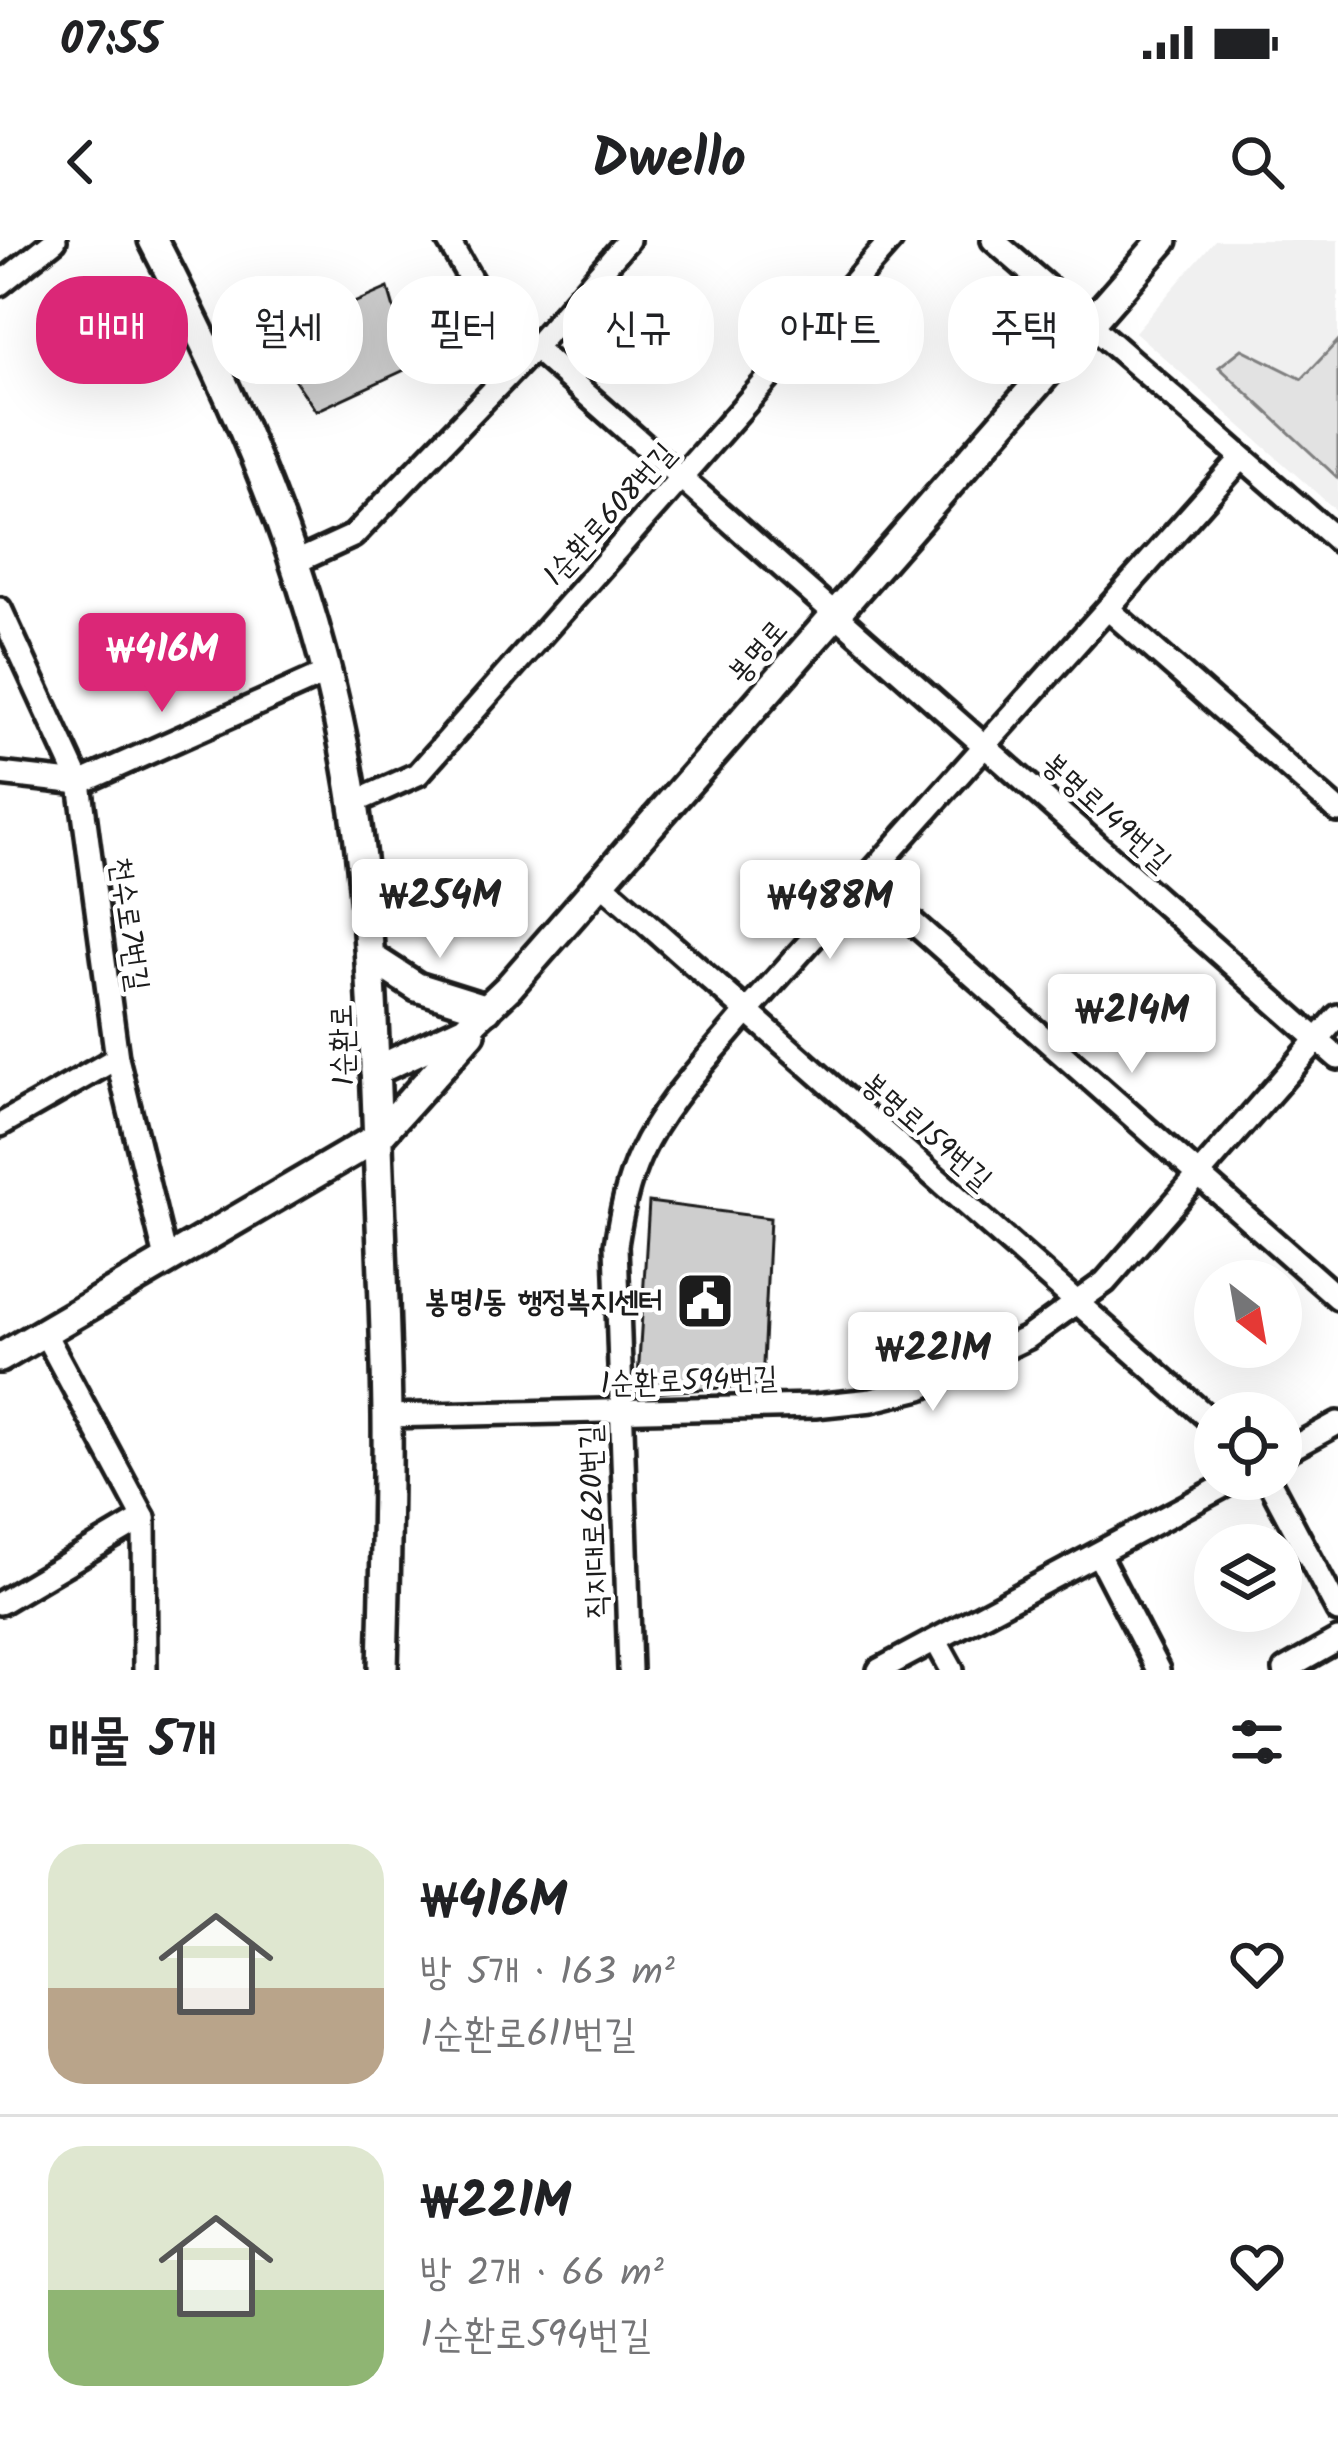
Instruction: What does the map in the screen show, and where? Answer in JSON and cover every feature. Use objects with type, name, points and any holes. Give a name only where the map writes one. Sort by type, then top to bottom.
[{"type":"street","points":[[0,284],[55,240]]},
{"type":"street","name":"1순환로","points":[[153,240],[240,414],[294,563],[327,673],[353,803],[372,958],[387,1416],[383,1670]]},
{"type":"street","name":"봉명로149번길","points":[[448,240],[469,276]]},
{"type":"street","points":[[539,342],[628,240]]},
{"type":"street","name":"1순환로608번길","points":[[353,803],[418,774],[891,240]]},
{"type":"street","points":[[993,240],[1035,276]]},
{"type":"street","name":"봉명로","points":[[1099,312],[1163,240]]},
{"type":"street","points":[[1099,332],[1338,542]]},
{"type":"street","name":"봉명로149번길","points":[[539,352],[1338,1058]]},
{"type":"street","points":[[294,563],[353,536],[499,384]]},
{"type":"street","name":"봉명로","points":[[375,1071],[465,1029],[487,1009],[1035,384]]},
{"type":"street","name":"직지대로620번길","points":[[630,1670],[616,1245],[625,1196],[640,1154],[668,1109],[746,1013],[1242,458]]},
{"type":"street","points":[[1108,609],[1338,812]]},
{"type":"street","name":"천수로7번길","points":[[0,610],[80,783],[117,1058],[166,1259]]},
{"type":"street","points":[[0,774],[80,783],[327,673]]},
{"type":"street","points":[[865,880],[1338,1298]]},
{"type":"street","name":"봉명로159번길","points":[[600,882],[1194,1405]]},
{"type":"street","points":[[372,958],[407,983],[487,1009]]},
{"type":"street","points":[[0,1358],[378,1137],[508,987]]},
{"type":"street","name":"1순환로594번길","points":[[387,1416],[815,1406],[921,1388],[1027,1338],[1106,1282],[1338,1016]]},
{"type":"street","points":[[0,1125],[117,1058]]},
{"type":"street","points":[[44,1332],[144,1518],[145,1670]]},
{"type":"street","points":[[1302,1443],[1338,1423]]},
{"type":"street","points":[[879,1670],[1199,1500]]},
{"type":"street","points":[[1279,1500],[1338,1611]]},
{"type":"street","points":[[0,1603],[144,1518]]},
{"type":"street","points":[[1099,1556],[1158,1670]]},
{"type":"street","points":[[1286,1670],[1338,1640]]},
{"type":"street","points":[[935,1641],[952,1670]]},
{"type":"shaded area","points":[[1215,240],[1338,240],[1338,512],[1135,332]]},
{"type":"shaded area","points":[[1338,341],[1338,478],[1219,367],[1242,349],[1302,379]]},
{"type":"building","points":[[387,288],[387,378],[316,411],[298,384],[363,384],[363,299]]},
{"type":"building","name":"봉명1동 행정복지센터","points":[[649,1202],[770,1218],[762,1385],[637,1394]]},
{"type":"place","name":"봉명1동 행정복지센터","points":[[705,1301]]}]
